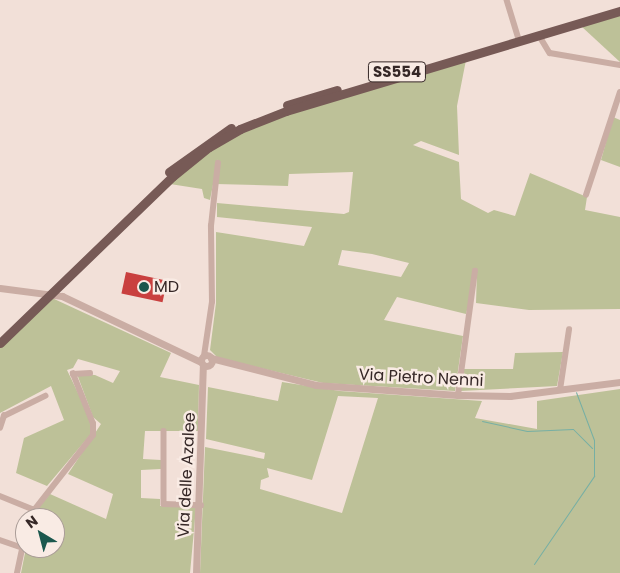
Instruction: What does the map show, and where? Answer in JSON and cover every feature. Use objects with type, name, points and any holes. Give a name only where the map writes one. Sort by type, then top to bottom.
[{"type":"main road","name":"SS554","points":[[0,343],[183,159],[218,134],[301,100],[620,6]]},
{"type":"main road","name":"SS554","points":[[0,335],[46,295],[173,176],[240,129],[286,111],[620,11]]},
{"type":"street","points":[[507,0],[518,36]]},
{"type":"street","points":[[539,35],[550,53],[620,65]]},
{"type":"street","points":[[586,195],[620,92]]},
{"type":"street","points":[[0,288],[67,298],[190,356],[207,361],[207,341],[212,302],[214,178],[218,163]]},
{"type":"street","points":[[458,395],[475,271]]},
{"type":"street","points":[[560,390],[569,330]]},
{"type":"street","name":"Via Pietro Nenni","points":[[207,361],[326,386],[458,395],[560,390],[620,382]]},
{"type":"street","name":"Via delle Azalee","points":[[196,573],[207,361]]},
{"type":"street","points":[[34,508],[93,435],[93,424],[73,374],[90,373]]},
{"type":"street","points":[[0,428],[4,416],[45,396]]},
{"type":"street","points":[[164,432],[164,504],[201,505]]},
{"type":"street","points":[[0,496],[30,508]]},
{"type":"street","points":[[0,540],[15,545]]},
{"type":"street","points":[[17,573],[21,558]]},
{"type":"green space","points":[[620,14],[620,62],[581,26]]},
{"type":"green space","points":[[466,60],[457,106],[459,155],[421,141],[413,145],[459,162],[461,199],[488,213],[494,210],[515,216],[530,173],[587,197],[585,210],[620,217],[620,309],[529,310],[476,303],[477,271],[466,314],[397,297],[384,320],[463,336],[455,391],[323,383],[218,358],[210,350],[216,303],[216,232],[304,246],[312,227],[217,217],[217,203],[344,214],[349,212],[353,172],[289,174],[288,186],[216,184],[218,159],[210,200],[204,198],[202,189],[170,184],[189,165],[229,138],[263,122]],"holes":[[[342,250],[372,254],[409,263],[401,277],[338,265]]]},
{"type":"green space","points":[[613,117],[620,120],[620,167],[601,160]]},
{"type":"green space","points":[[52,298],[171,353],[160,377],[199,385],[198,431],[145,431],[143,459],[161,460],[161,469],[141,470],[141,498],[160,499],[160,506],[196,508],[190,573],[21,573],[24,558],[65,558],[65,508],[38,508],[50,494],[106,519],[113,494],[68,474],[101,424],[93,417],[77,374],[95,375],[113,383],[120,371],[78,359],[73,368],[67,370],[90,418],[90,435],[47,486],[16,473],[24,438],[64,420],[51,386],[0,413],[0,347]]},
{"type":"green space","points":[[563,352],[557,386],[460,391],[463,369],[513,369],[515,353]]},
{"type":"green space","points":[[282,382],[340,391],[482,401],[475,418],[537,429],[537,401],[620,389],[620,573],[200,573],[205,447],[264,459],[265,453],[206,439],[208,387],[278,401]],"holes":[[[338,396],[378,398],[342,513],[260,489],[261,480],[269,477],[267,468],[312,480]]]},
{"type":"building","name":"MD","points":[[126,272],[167,281],[163,302],[121,294]]},
{"type":"waterway","points":[[534,564],[594,476],[594,440],[576,392]]},
{"type":"waterway","points":[[482,421],[527,431],[573,429],[592,448]]},
{"type":"place","name":"MD","points":[[144,287]]}]
